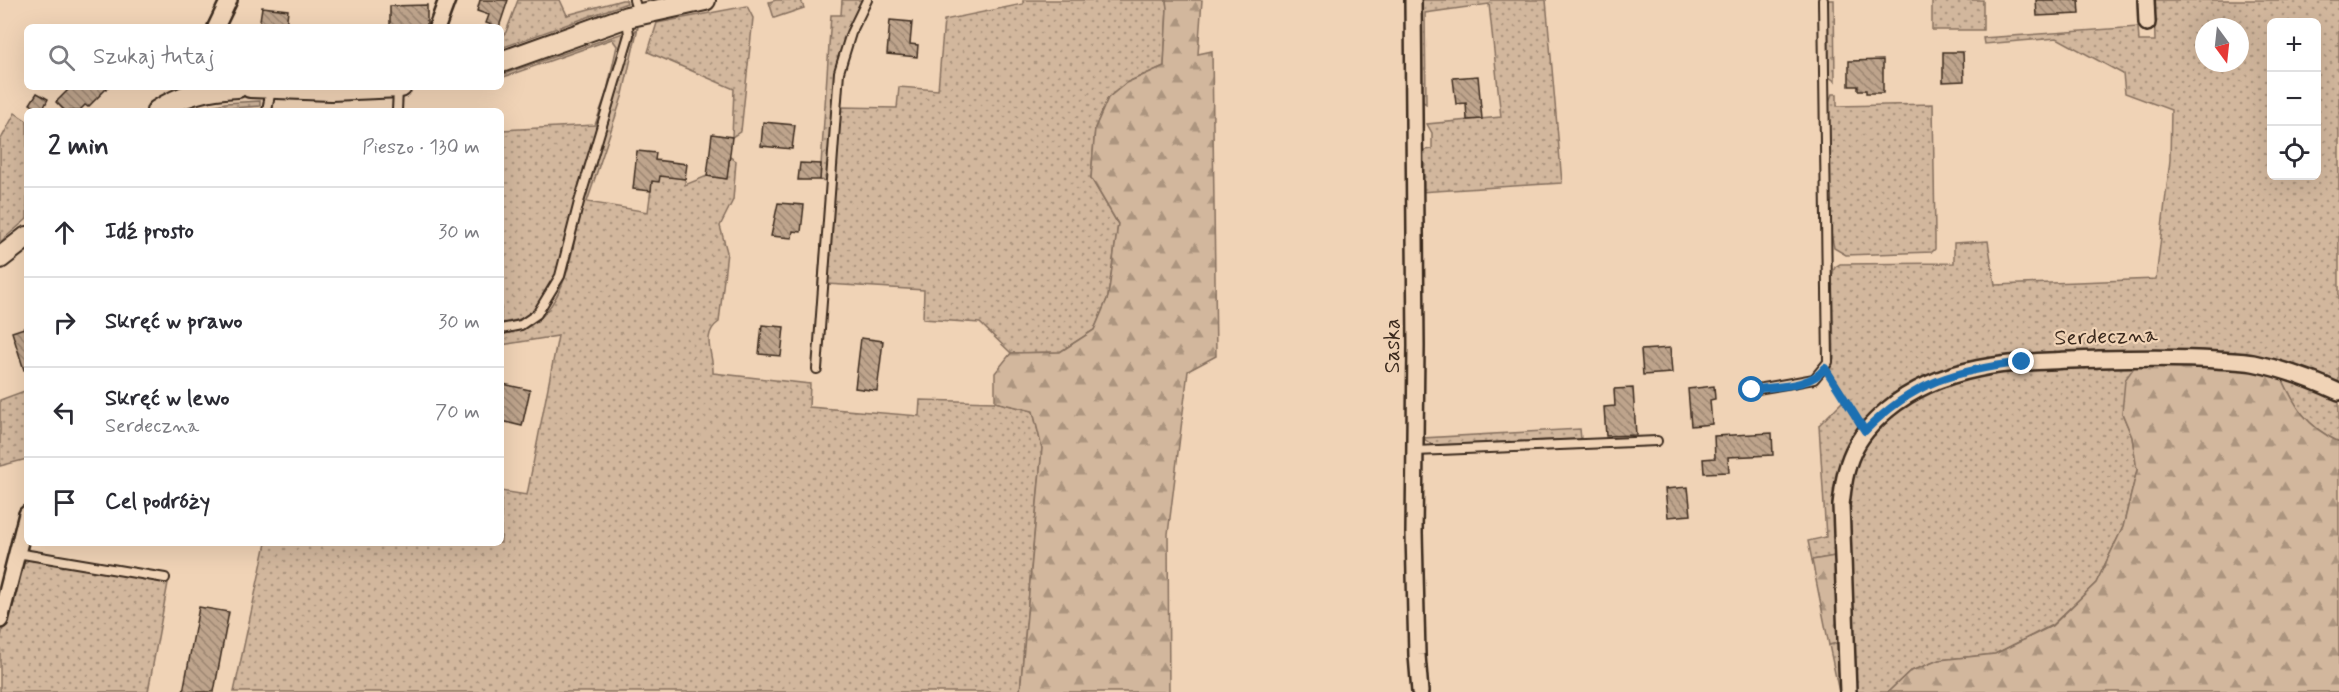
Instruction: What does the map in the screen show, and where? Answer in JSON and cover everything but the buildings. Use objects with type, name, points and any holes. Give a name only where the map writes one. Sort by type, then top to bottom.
[{"type":"street","points":[[217,24],[229,0]]},
{"type":"street","points":[[438,24],[447,0]]},
{"type":"street","points":[[504,61],[633,11],[672,3],[705,0]]},
{"type":"street","name":"Saska","points":[[1413,0],[1417,655],[1420,692]]},
{"type":"street","points":[[2146,0],[2146,23]]},
{"type":"street","points":[[162,108],[200,90]]},
{"type":"street","points":[[0,258],[24,239]]},
{"type":"street","name":"Serdeczna","points":[[1848,692],[1841,506],[1844,480],[1853,452],[1865,431],[1896,403],[1920,388],[1945,376],[2022,362],[2183,357],[2251,362],[2303,376],[2339,392]]},
{"type":"street","points":[[0,620],[24,525]]},
{"type":"lane","points":[[817,369],[839,72],[848,43],[867,0]]},
{"type":"lane","points":[[1752,390],[1814,379],[1825,368],[1829,354],[1823,0]]},
{"type":"lane","points":[[504,328],[520,325],[537,314],[560,276],[579,202],[629,35],[633,11]]},
{"type":"lane","points":[[268,108],[271,90]]},
{"type":"lane","points":[[397,108],[399,90]]},
{"type":"lane","points":[[1415,451],[1657,441]]},
{"type":"lane","points":[[16,553],[165,578]]},
{"type":"path","points":[[1825,368],[1865,431]]},
{"type":"green space","points":[[518,0],[560,0],[567,15],[622,0],[626,0],[627,3],[504,47],[506,32]]},
{"type":"green space","points":[[801,0],[804,8],[774,18],[769,2]]},
{"type":"green space","points":[[842,0],[863,0],[840,52],[836,70],[821,284],[818,284],[827,181],[820,180],[831,15],[841,15]]},
{"type":"green space","points":[[1023,0],[1166,0],[1167,8],[1164,66],[1126,83],[1108,98],[1095,128],[1091,178],[1118,224],[1108,297],[1094,330],[1060,352],[1011,353],[980,323],[923,319],[924,290],[827,284],[840,107],[897,108],[899,87],[938,90],[944,20],[1023,4]]},
{"type":"green space","points":[[1166,0],[1202,0],[1198,54],[1212,51],[1216,356],[1188,371],[1168,534],[1169,692],[1020,692],[1042,448],[1033,411],[995,402],[995,373],[1011,353],[1060,352],[1094,330],[1108,297],[1118,224],[1091,178],[1095,128],[1108,98],[1126,83],[1164,66]]},
{"type":"green space","points":[[1418,0],[1546,0],[1562,183],[1420,192],[1419,151],[1432,149],[1432,133],[1427,124],[1501,117],[1489,4],[1425,13],[1426,104],[1421,100]]},
{"type":"green space","points":[[1828,0],[1834,0],[1835,81],[1829,77]]},
{"type":"green space","points":[[1932,0],[1983,0],[1983,30],[1932,30]]},
{"type":"green space","points":[[2154,0],[2339,0],[2339,385],[2314,373],[2254,357],[1977,363],[1865,427],[1830,371],[1834,358],[1832,275],[1835,267],[1840,264],[1954,263],[1954,243],[1988,241],[1995,285],[2156,279],[2170,160],[2171,110],[2125,93],[2123,74],[2057,38],[1984,44],[1983,38],[2138,27],[2139,41],[2155,41]]},
{"type":"green space","points":[[747,6],[753,18],[741,131],[732,137],[734,89],[648,52],[657,23]]},
{"type":"green space","points":[[638,27],[623,94],[587,202],[648,212],[652,181],[660,175],[685,179],[685,185],[707,176],[726,179],[730,157],[736,161],[733,200],[720,226],[727,252],[719,322],[713,327],[709,339],[713,373],[810,384],[809,407],[919,416],[920,400],[995,402],[1033,411],[1042,448],[1020,692],[234,692],[265,546],[504,546],[504,491],[527,495],[558,336],[504,345],[504,334],[536,322],[554,301],[561,288],[591,174],[613,106],[627,50]]},
{"type":"green space","points":[[623,33],[617,65],[575,200],[552,285],[532,313],[504,322],[504,130],[595,125],[607,91],[617,46],[612,39],[504,77],[504,74]]},
{"type":"green space","points":[[1832,94],[1837,94],[1837,106],[1933,104],[1935,249],[1932,252],[1846,255],[1834,248],[1831,233],[1829,102]]},
{"type":"green space","points":[[260,101],[260,106],[203,108],[225,103]]},
{"type":"green space","points":[[15,113],[24,119],[24,222],[0,242],[0,141]]},
{"type":"green space","points":[[2137,363],[2122,413],[2132,437],[2137,470],[2123,527],[2096,583],[2052,625],[1995,654],[1939,660],[1909,672],[1888,692],[1854,692],[1846,505],[1857,455],[1882,419],[1946,380],[2023,366]]},
{"type":"green space","points":[[2137,363],[2252,367],[2281,376],[2297,407],[2310,423],[2339,442],[2339,692],[1888,692],[1909,672],[1939,660],[1995,654],[2052,626],[2096,583],[2123,527],[2137,470],[2132,437],[2122,413],[2125,380]]},
{"type":"green space","points":[[2281,376],[2339,399],[2339,442],[2310,423],[2297,407]]},
{"type":"green space","points":[[24,391],[24,460],[0,466],[0,400]]},
{"type":"green space","points":[[1843,401],[1862,431],[1851,451],[1841,555],[1812,560],[1808,541],[1826,537],[1819,425]]},
{"type":"green space","points":[[1580,429],[1581,439],[1432,445],[1423,438]]},
{"type":"green space","points":[[1841,555],[1844,641],[1829,645],[1812,560]]},
{"type":"green space","points":[[29,560],[168,583],[148,692],[0,692],[0,640],[19,567]]},
{"type":"green space","points":[[1844,641],[1844,692],[1839,692],[1829,645]]},
{"type":"route","points":[[1752,390],[1814,379],[1825,368],[1865,431],[1896,403],[1945,376],[2022,362]]}]
